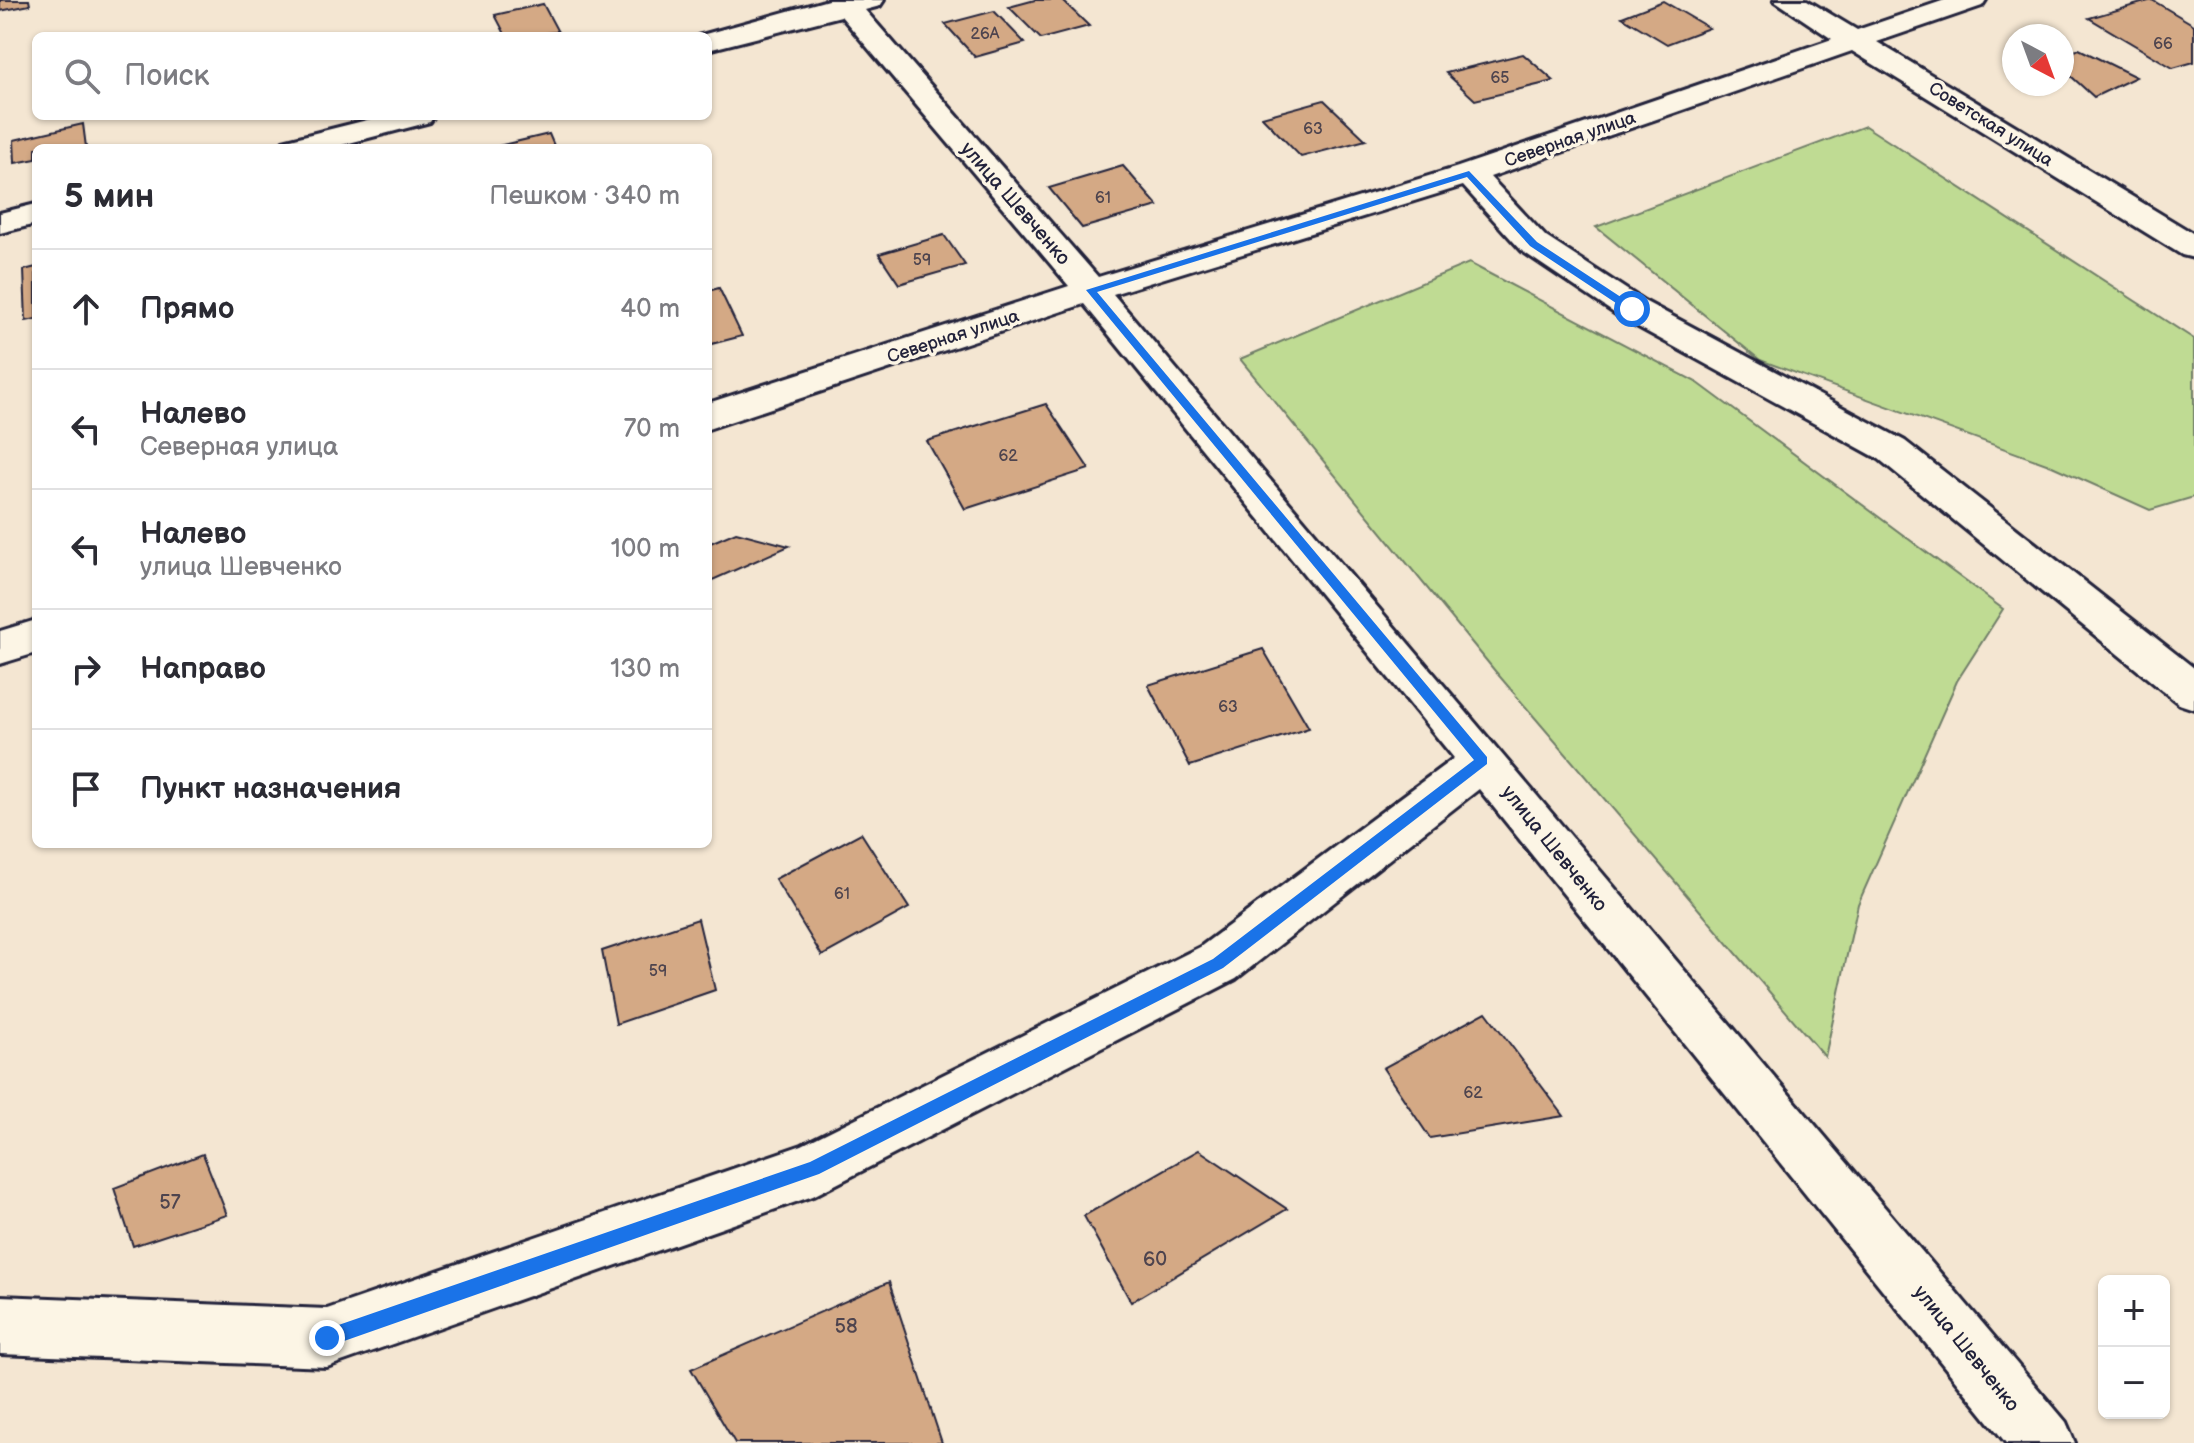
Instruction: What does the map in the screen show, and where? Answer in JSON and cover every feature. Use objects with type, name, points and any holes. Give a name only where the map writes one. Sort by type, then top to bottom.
[{"type":"street","name":"Советская улица","points":[[1788,0],[2194,248]]},
{"type":"street","name":"Северная улица","points":[[712,415],[1091,290],[1469,174],[1972,0]]},
{"type":"street","points":[[712,41],[853,2]]},
{"type":"street","name":"улица Шевченко","points":[[853,2],[2045,1443]]},
{"type":"street","points":[[310,144],[403,120]]},
{"type":"street","points":[[1469,174],[1534,244],[1620,301],[1892,450],[2194,692]]},
{"type":"street","points":[[0,223],[32,215]]},
{"type":"street","points":[[0,648],[32,637]]},
{"type":"street","points":[[0,1325],[327,1338],[813,1169],[1218,963],[1483,761]]},
{"type":"green space","points":[[1865,126],[2194,339],[2194,497],[2150,510],[2052,466],[1760,360],[1596,227]]},
{"type":"green space","points":[[1469,263],[1698,383],[2003,609],[1957,681],[1858,904],[1825,1057],[1495,671],[1240,359]]},
{"type":"building","points":[[0,0],[29,0],[30,5],[0,11]]},
{"type":"building","points":[[1035,0],[1062,0],[1089,26],[1041,39],[1009,7]]},
{"type":"building","points":[[2152,0],[2194,25],[2194,62],[2173,68],[2089,18]]},
{"type":"building","points":[[1663,1],[1709,28],[1667,44],[1622,17]]},
{"type":"building","points":[[543,4],[558,32],[504,32],[495,15]]},
{"type":"building","points":[[994,11],[1025,43],[975,57],[945,24]]},
{"type":"building","points":[[2079,49],[2136,77],[2094,97],[2074,79],[2074,51]]},
{"type":"building","points":[[1523,54],[1554,81],[1475,100],[1446,73]]},
{"type":"building","points":[[1324,100],[1366,140],[1301,157],[1262,117]]},
{"type":"building","points":[[83,124],[86,144],[32,144],[32,160],[15,163],[14,140]]},
{"type":"building","points":[[549,134],[553,144],[507,144]]},
{"type":"building","points":[[1123,166],[1158,206],[1082,228],[1049,188]]},
{"type":"building","points":[[944,235],[965,265],[899,284],[879,254]]},
{"type":"building","points":[[32,268],[32,320],[26,321],[24,270]]},
{"type":"building","points":[[719,288],[742,336],[712,344],[712,290]]},
{"type":"building","points":[[1046,404],[1089,469],[965,509],[927,441]]},
{"type":"building","points":[[736,532],[789,546],[712,580],[712,542]]},
{"type":"building","points":[[1263,649],[1309,728],[1190,766],[1148,685]]},
{"type":"building","points":[[861,833],[909,908],[822,956],[775,879]]},
{"type":"building","points":[[698,919],[715,990],[616,1024],[602,951]]},
{"type":"building","points":[[1486,1012],[1564,1116],[1430,1138],[1383,1068]]},
{"type":"building","points":[[1199,1150],[1287,1209],[1131,1302],[1084,1216]]},
{"type":"building","points":[[203,1154],[227,1215],[133,1246],[114,1188]]},
{"type":"building","points":[[889,1282],[942,1443],[735,1443],[691,1369]]},
{"type":"route","points":[[327,1338],[813,1169],[1218,963],[1483,761],[1091,290],[1469,174],[1534,244],[1632,309]]}]
